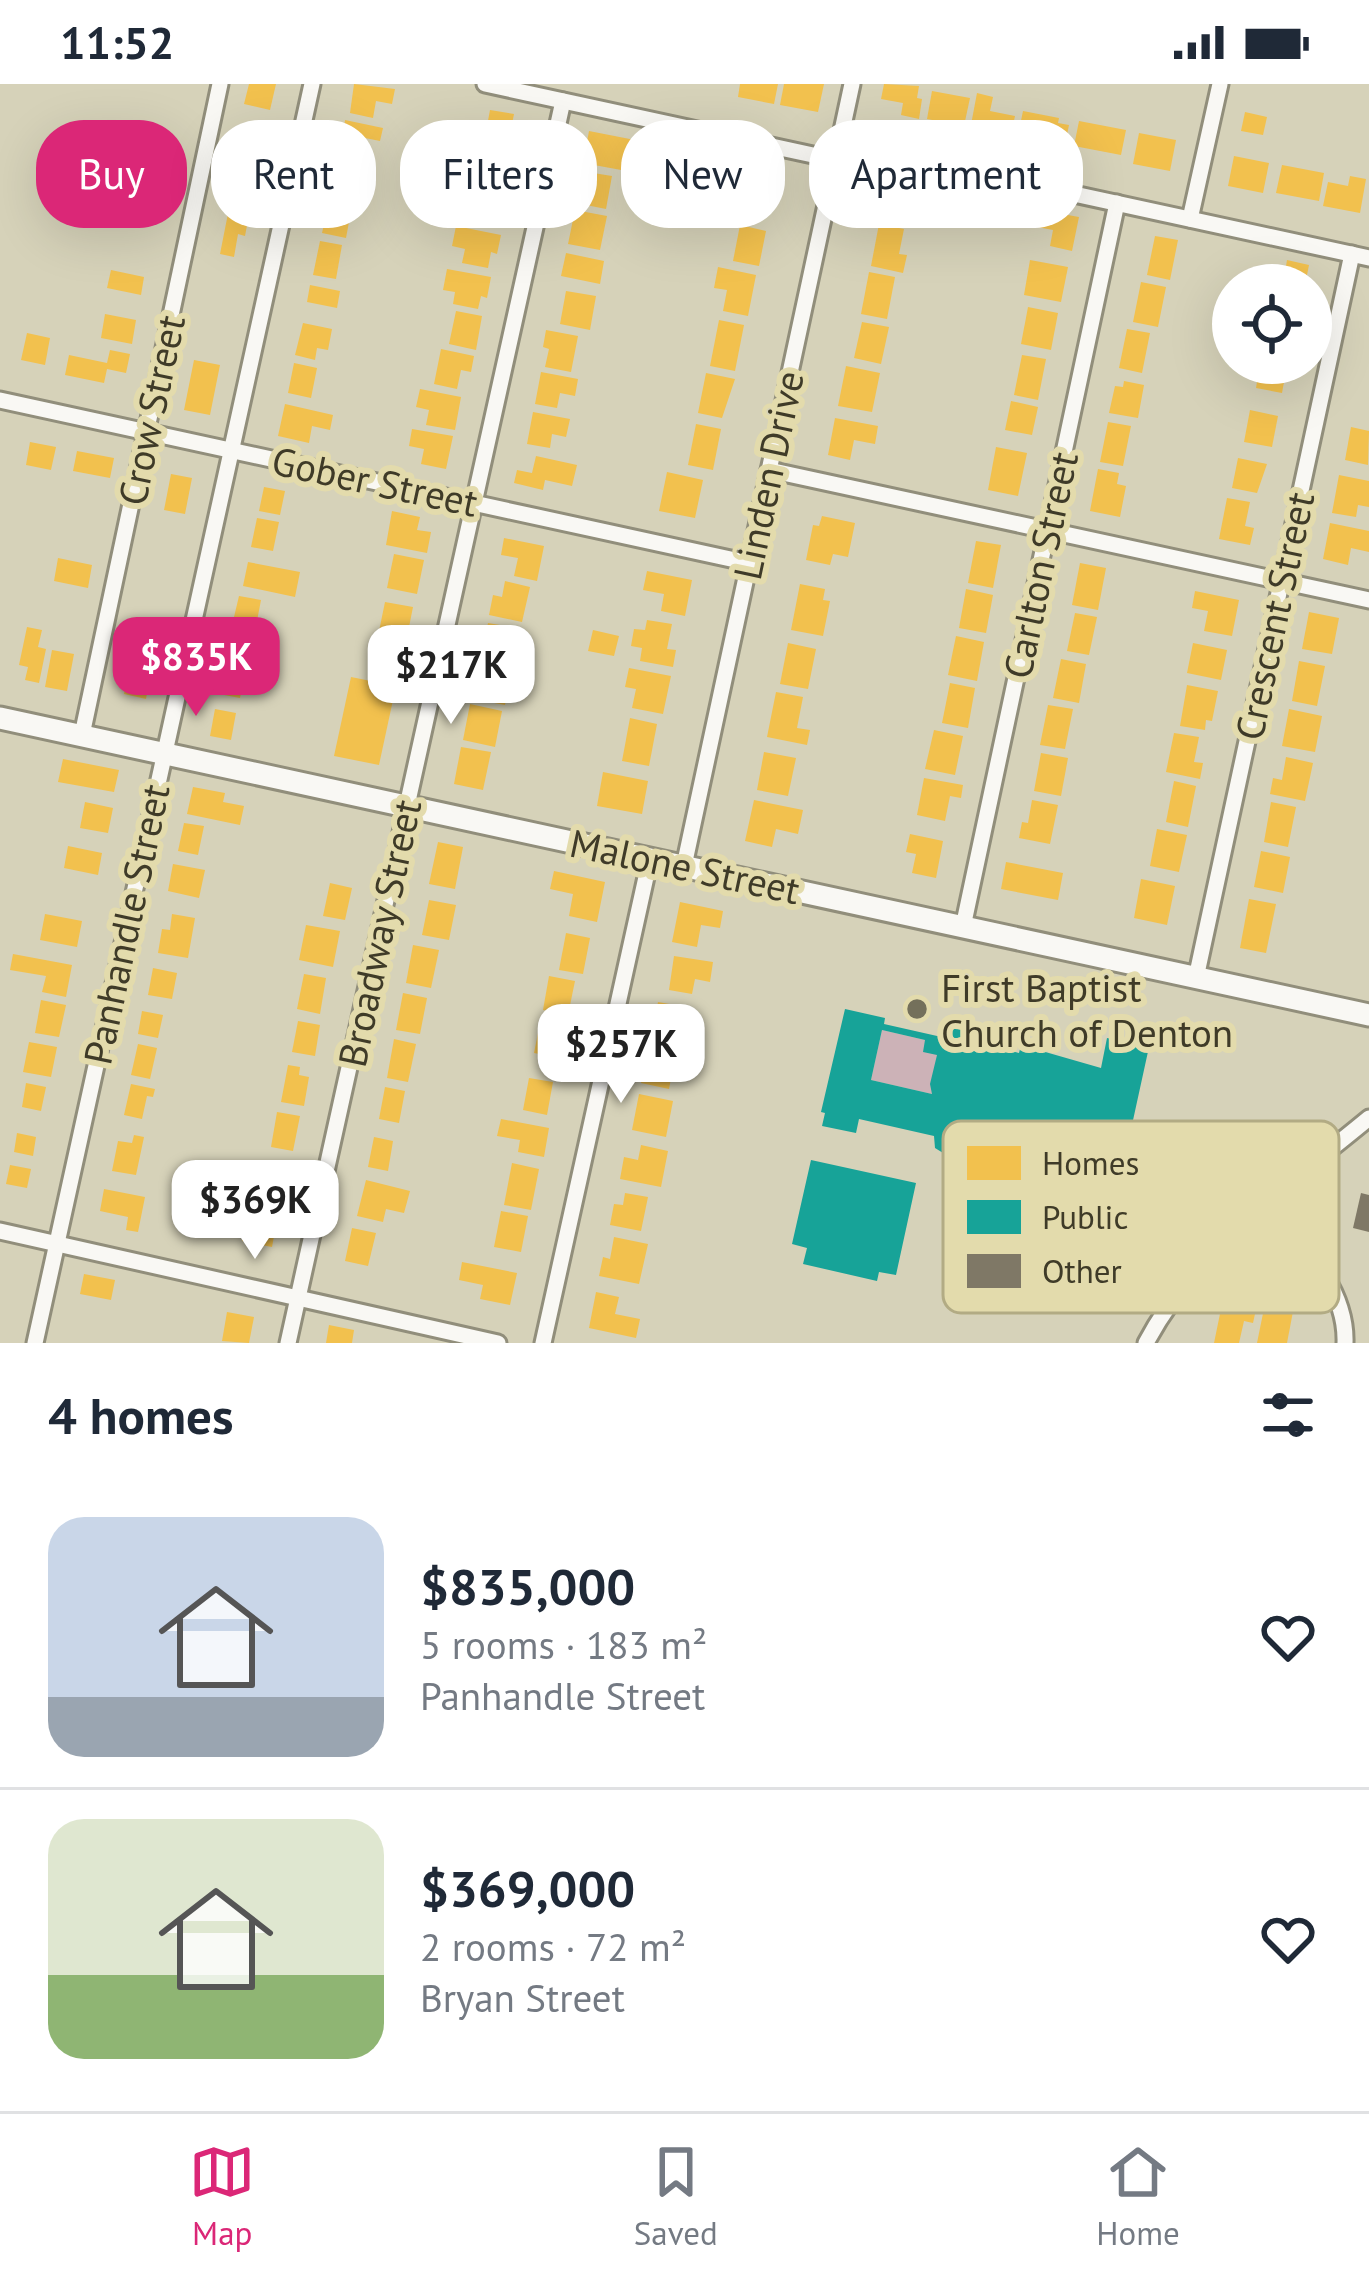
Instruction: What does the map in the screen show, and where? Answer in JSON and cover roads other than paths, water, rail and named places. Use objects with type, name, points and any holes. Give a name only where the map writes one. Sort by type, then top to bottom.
[{"type":"street","name":"Crow Street","points":[[82,735],[220,84]]},
{"type":"street","name":"Panhandle Street","points":[[35,1343],[312,84]]},
{"type":"street","points":[[484,84],[809,146]]},
{"type":"street","name":"Linden Drive","points":[[844,120],[852,84]]},
{"type":"street","points":[[1190,219],[1220,84]]},
{"type":"street","name":"Broadway Street","points":[[288,1343],[563,101]]},
{"type":"street","points":[[1083,197],[1360,256]]},
{"type":"street","name":"Carlton Street","points":[[963,927],[1117,203]]},
{"type":"street","name":"Linden Drive","points":[[684,866],[821,228]]},
{"type":"street","name":"Crescent Street","points":[[1196,978],[1281,581],[1360,256]]},
{"type":"street","name":"Gober Street","points":[[0,400],[749,563]]},
{"type":"street","points":[[769,470],[1369,600]]},
{"type":"street","name":"Malone Street","points":[[0,718],[1369,1015]]},
{"type":"street","points":[[543,1343],[650,859]]},
{"type":"street","points":[[1339,1143],[1369,1118]]},
{"type":"street","points":[[0,1231],[498,1343]]},
{"type":"street","points":[[1339,1306],[1345,1320],[1345,1343]]},
{"type":"street","points":[[1146,1343],[1167,1313]]},
{"type":"place","name":"First Baptist Church of Denton","points":[[917,1009]]}]
